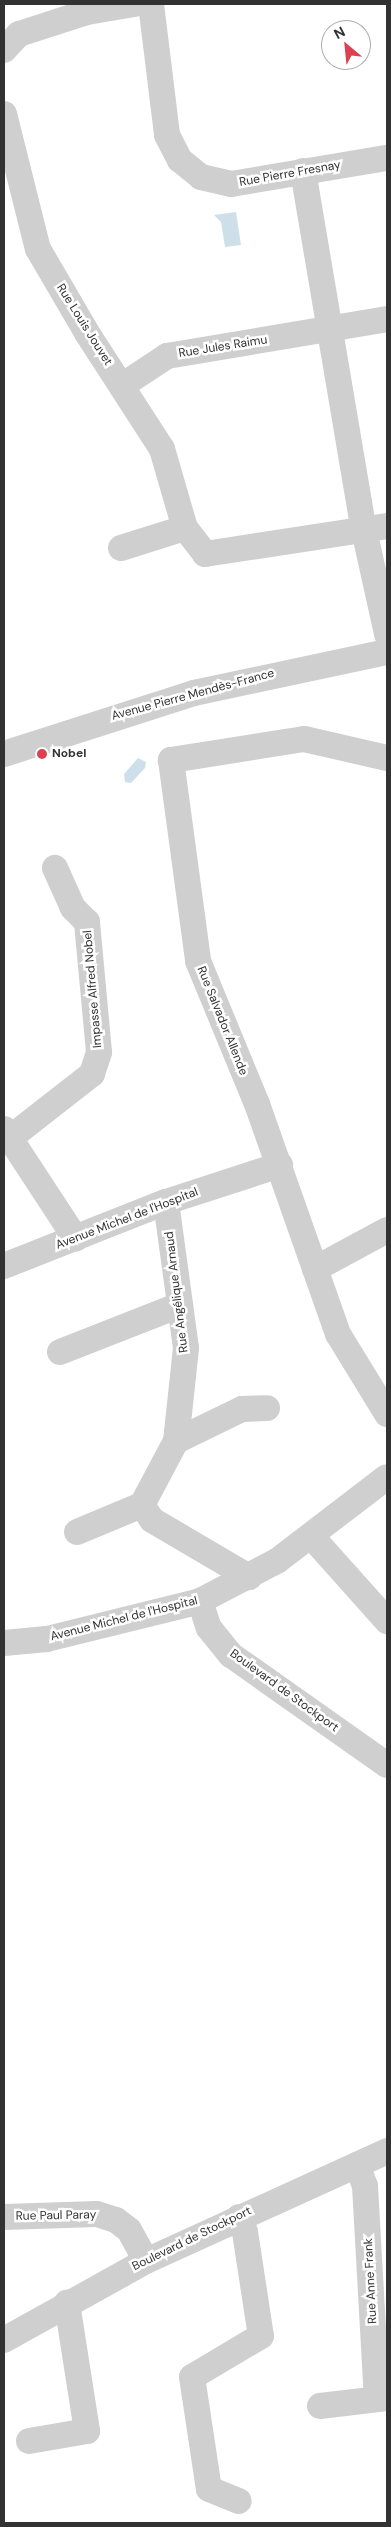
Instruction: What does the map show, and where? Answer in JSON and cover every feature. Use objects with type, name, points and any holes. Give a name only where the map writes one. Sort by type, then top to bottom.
[{"type":"street","points":[[4,50],[18,34],[87,12],[134,4]]},
{"type":"street","name":"Rue Pierre Fresnay","points":[[151,4],[167,135],[180,160],[201,177],[231,184],[387,158]]},
{"type":"street","name":"Rue Louis Jouvet","points":[[4,114],[38,248],[162,449],[185,528],[205,554],[376,528]]},
{"type":"street","points":[[303,171],[331,329],[376,528],[387,634]]},
{"type":"street","name":"Rue Jules Raimu","points":[[122,385],[167,356],[387,319]]},
{"type":"street","points":[[120,548],[185,528]]},
{"type":"street","name":"Avenue Pierre Mendès-France","points":[[4,754],[169,699],[270,674],[387,652]]},
{"type":"street","name":"Rue Salvador Allende","points":[[387,758],[304,739],[171,760],[198,961],[280,1166],[338,1334],[387,1414]]},
{"type":"street","name":"Impasse Alfred Nobel","points":[[7,1133],[92,1074],[99,1052],[87,922],[73,908],[55,868]]},
{"type":"street","points":[[7,1133],[76,1239]]},
{"type":"street","name":"Avenue Michel de l'Hospital","points":[[4,1266],[166,1202],[280,1166]]},
{"type":"street","name":"Rue Angélique Arnaud","points":[[142,1505],[176,1441],[186,1348],[166,1202]]},
{"type":"street","points":[[315,1269],[387,1230]]},
{"type":"street","points":[[60,1352],[180,1305]]},
{"type":"street","points":[[176,1441],[242,1409],[267,1408]]},
{"type":"street","name":"Avenue Michel de l'Hospital","points":[[4,1643],[47,1638],[200,1600],[250,1576],[312,1537],[387,1478]]},
{"type":"street","points":[[77,1532],[142,1505],[152,1520],[250,1576]]},
{"type":"street","points":[[312,1537],[387,1621]]},
{"type":"street","name":"Boulevard de Stockport","points":[[200,1600],[209,1628],[231,1655],[387,1765]]},
{"type":"street","name":"Boulevard de Stockport","points":[[4,2340],[67,2303],[146,2261],[387,2151]]},
{"type":"street","name":"Rue Anne Frank","points":[[320,2406],[382,2398],[378,2245],[365,2186],[357,2165]]},
{"type":"street","name":"Rue Paul Paray","points":[[4,2217],[98,2214],[116,2220],[129,2230],[146,2261]]},
{"type":"street","points":[[239,2217],[245,2232],[260,2336],[192,2377],[209,2489],[239,2501]]},
{"type":"street","points":[[29,2441],[87,2431],[67,2303]]},
{"type":"water","points":[[236,212],[241,245],[225,247],[221,222],[214,215]]},
{"type":"water","points":[[138,758],[146,762],[145,768],[131,783],[125,782],[124,774]]},
{"type":"place","name":"Nobel","points":[[42,754]]}]
